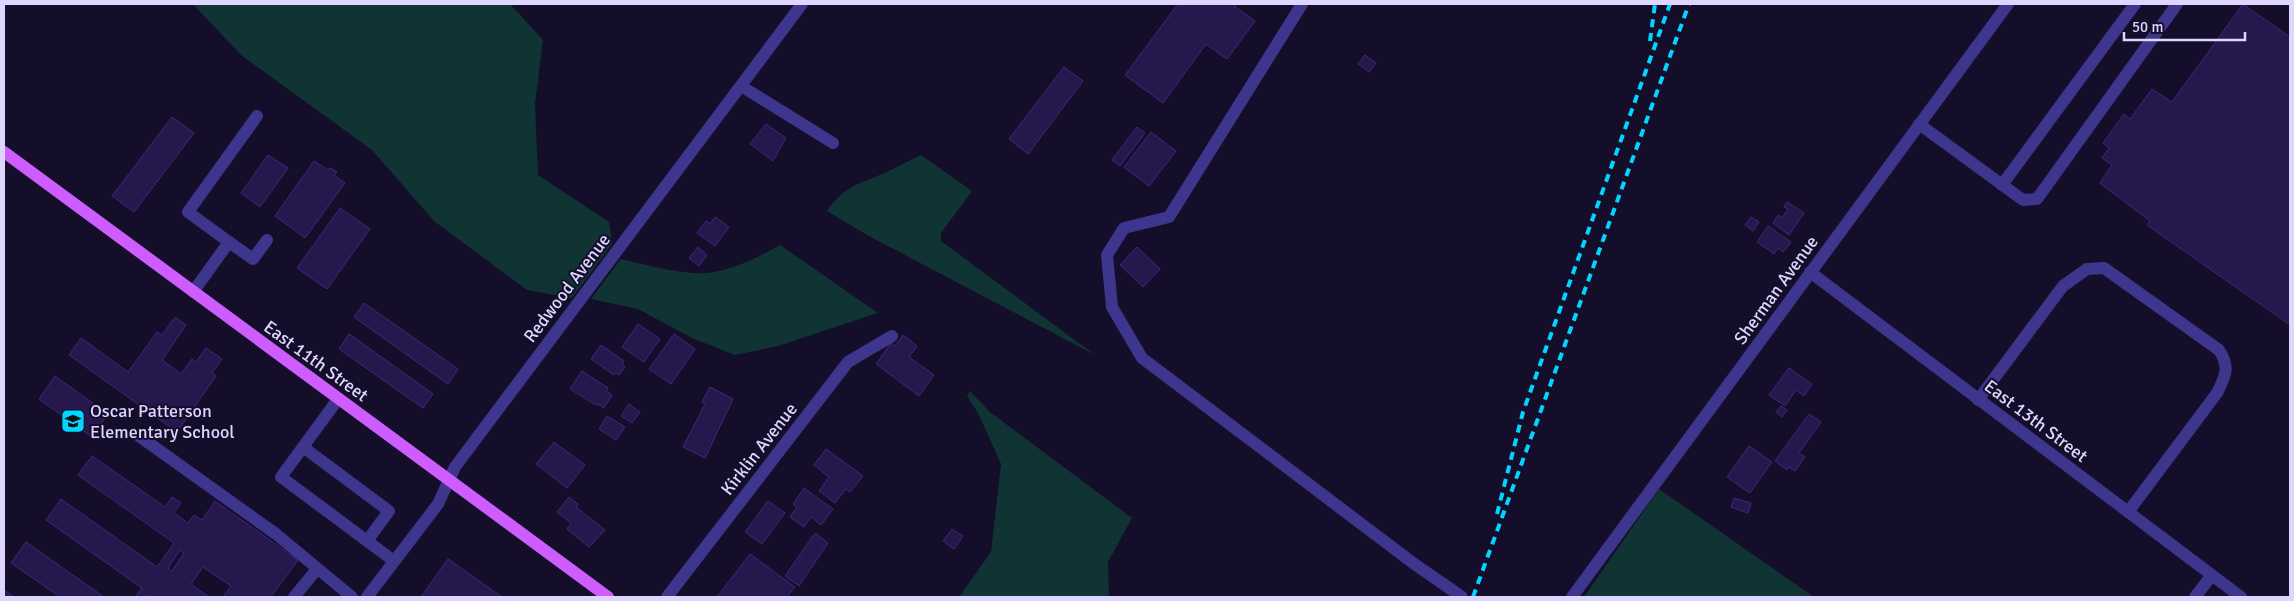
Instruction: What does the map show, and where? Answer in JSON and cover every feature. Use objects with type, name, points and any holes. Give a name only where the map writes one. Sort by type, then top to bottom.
[{"type":"main road","name":"East 11th Street","points":[[4,152],[608,597]]},
{"type":"street","name":"Redwood Avenue","points":[[367,597],[438,504],[455,467],[802,4]]},
{"type":"street","points":[[1302,4],[1169,217],[1124,228],[1107,256],[1112,307],[1142,358],[1413,564],[1462,597]]},
{"type":"street","name":"Sherman Avenue","points":[[1572,597],[2008,4]]},
{"type":"street","points":[[2002,185],[2135,4]]},
{"type":"street","points":[[1919,124],[2023,200],[2037,199],[2177,4]]},
{"type":"street","points":[[741,86],[833,143]]},
{"type":"street","points":[[257,116],[188,212],[253,259],[267,240]]},
{"type":"street","points":[[192,292],[229,242]]},
{"type":"street","points":[[1978,400],[2063,286],[2087,269],[2104,268],[2219,350],[2226,361],[2226,375],[2218,392],[2128,512]]},
{"type":"street","name":"East 13th Street","points":[[1810,272],[2241,597]]},
{"type":"street","name":"Kirklin Avenue","points":[[667,597],[848,362],[892,336]]},
{"type":"street","points":[[338,399],[281,476],[394,561]]},
{"type":"street","points":[[139,436],[276,534],[352,597]]},
{"type":"street","points":[[303,447],[389,511],[367,541]]},
{"type":"street","points":[[294,597],[317,568]]},
{"type":"street","points":[[2195,597],[2212,575]]},
{"type":"green space","points":[[193,4],[510,4],[543,40],[535,104],[538,175],[609,222],[612,244],[572,298],[527,290],[434,221],[372,150],[241,55]]},
{"type":"green space","points":[[921,155],[972,191],[941,233],[941,241],[1095,355],[867,235],[827,211],[833,202],[847,190]]},
{"type":"green space","points":[[780,245],[878,313],[778,346],[735,355],[692,338],[638,309],[591,299],[621,259],[675,271],[705,273],[734,267]]},
{"type":"green space","points":[[970,391],[990,412],[1132,518],[1108,562],[1109,597],[959,597],[991,552],[1001,464],[978,413],[967,396]]},
{"type":"green space","points":[[1659,489],[1814,597],[1584,597]]},
{"type":"building","points":[[1178,4],[1236,4],[1234,6],[1255,21],[1227,59],[1206,44],[1163,103],[1125,75]]},
{"type":"building","points":[[2243,4],[2290,37],[2290,325],[2147,225],[2150,221],[2100,183],[2112,165],[2102,158],[2109,148],[2103,143],[2124,114],[2130,119],[2152,89],[2172,102]]},
{"type":"building","points":[[1365,55],[1376,63],[1369,72],[1358,64]]},
{"type":"building","points":[[1064,67],[1083,81],[1028,154],[1009,139]]},
{"type":"building","points":[[172,117],[194,133],[134,212],[112,196]]},
{"type":"building","points":[[766,124],[786,138],[773,161],[750,144]]},
{"type":"building","points":[[1137,127],[1145,133],[1120,166],[1112,160]]},
{"type":"building","points":[[1151,132],[1176,151],[1149,186],[1124,167]]},
{"type":"building","points":[[268,155],[288,168],[260,207],[241,193]]},
{"type":"building","points":[[314,161],[328,170],[330,168],[337,172],[334,175],[345,183],[305,238],[275,216]]},
{"type":"building","points":[[1787,202],[1804,213],[1789,235],[1773,223],[1778,215],[1782,218],[1788,209],[1784,207]]},
{"type":"building","points":[[340,208],[370,229],[327,289],[297,268]]},
{"type":"building","points":[[715,217],[729,227],[715,246],[697,233],[706,221],[710,224]]},
{"type":"building","points":[[1751,217],[1759,222],[1753,231],[1745,225]]},
{"type":"building","points":[[1768,226],[1791,242],[1783,252],[1778,248],[1774,254],[1757,242]]},
{"type":"building","points":[[698,247],[707,255],[699,266],[689,258]]},
{"type":"building","points":[[1137,247],[1160,269],[1143,287],[1120,265]]},
{"type":"building","points":[[364,303],[458,369],[448,384],[354,317]]},
{"type":"building","points":[[175,317],[186,325],[162,360],[181,374],[192,359],[196,362],[206,348],[222,359],[212,373],[216,376],[177,432],[69,355],[81,338],[128,372],[157,332],[162,335]]},
{"type":"building","points":[[638,324],[660,339],[644,362],[622,347]]},
{"type":"building","points":[[349,334],[433,394],[423,408],[339,349]]},
{"type":"building","points":[[674,334],[695,349],[671,384],[649,369]]},
{"type":"building","points":[[903,335],[917,346],[909,357],[934,375],[919,396],[876,364],[891,343],[895,346]]},
{"type":"building","points":[[601,345],[624,361],[622,365],[625,367],[619,375],[616,373],[614,375],[591,359]]},
{"type":"building","points":[[1789,368],[1812,384],[1804,396],[1796,390],[1785,406],[1769,395]]},
{"type":"building","points":[[582,371],[608,388],[606,391],[612,395],[604,408],[570,389]]},
{"type":"building","points":[[55,376],[108,414],[92,437],[39,399]]},
{"type":"building","points":[[710,387],[733,399],[705,458],[683,447],[705,404],[702,402]]},
{"type":"building","points":[[629,404],[640,412],[632,423],[621,416]]},
{"type":"building","points":[[1781,406],[1787,410],[1782,417],[1776,412]]},
{"type":"building","points":[[1809,414],[1821,422],[1799,453],[1805,457],[1795,471],[1789,467],[1787,470],[1775,461]]},
{"type":"building","points":[[607,416],[625,427],[616,440],[599,429]]},
{"type":"building","points":[[554,442],[585,465],[567,488],[536,464]]},
{"type":"building","points":[[1749,446],[1772,462],[1750,493],[1727,477]]},
{"type":"building","points":[[826,449],[863,476],[850,492],[846,489],[835,503],[819,491],[829,477],[814,465]]},
{"type":"building","points":[[92,456],[165,507],[172,497],[181,503],[174,513],[188,523],[194,515],[202,520],[215,501],[298,560],[271,597],[223,597],[231,586],[203,567],[191,584],[209,597],[152,597],[149,595],[147,597],[135,597],[142,588],[46,520],[61,499],[157,567],[174,543],[78,475]],"holes":[[[180,550],[184,553],[172,571],[168,568]]]},
{"type":"building","points":[[804,488],[833,509],[821,525],[811,517],[804,527],[790,517],[797,507],[793,504]]},
{"type":"building","points":[[569,497],[578,504],[576,507],[605,530],[589,547],[567,529],[571,523],[557,512]]},
{"type":"building","points":[[1734,498],[1751,503],[1748,513],[1731,507]]},
{"type":"building","points":[[768,501],[785,513],[762,544],[745,532]]},
{"type":"building","points":[[952,529],[963,536],[954,549],[943,541]]},
{"type":"building","points":[[815,533],[828,543],[799,586],[785,576]]},
{"type":"building","points":[[26,542],[104,597],[60,597],[11,563]]},
{"type":"building","points":[[750,554],[795,587],[787,597],[717,597]]},
{"type":"building","points":[[448,559],[502,597],[421,597]]},
{"type":"building","points":[[4,590],[14,597],[4,597]]},
{"type":"railway","points":[[1650,41],[1655,4]]},
{"type":"railway","points":[[1497,514],[1523,412],[1670,4]]},
{"type":"railway","points":[[1473,597],[1689,4]]},
{"type":"place","name":"Oscar Patterson Elementary School","points":[[73,421]]}]
